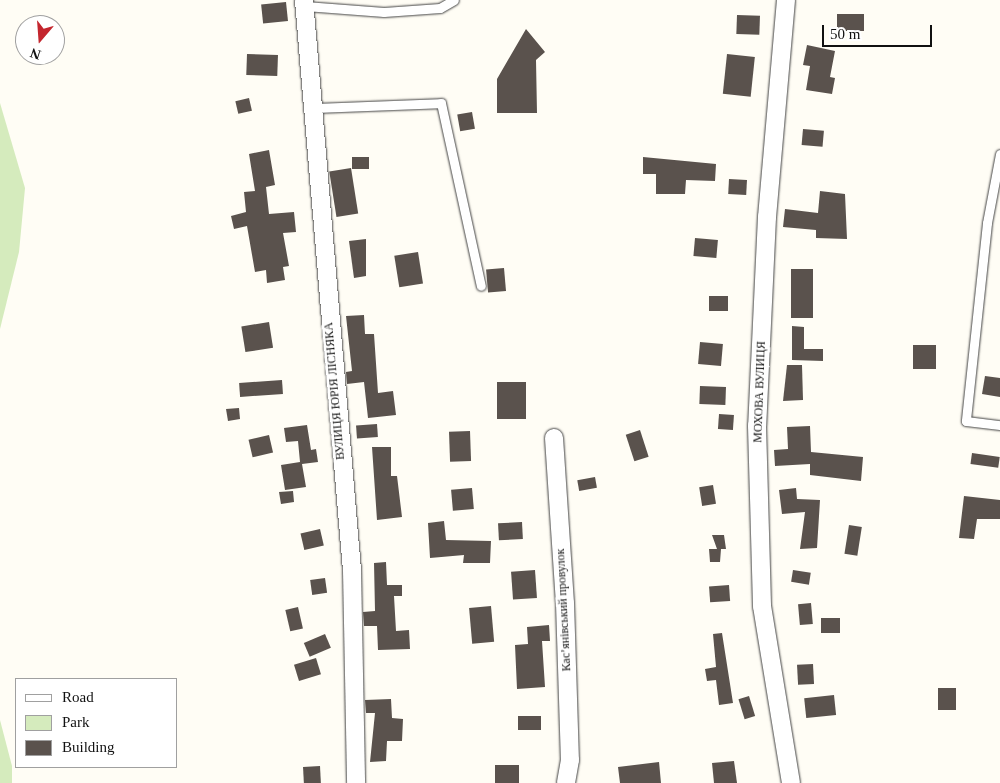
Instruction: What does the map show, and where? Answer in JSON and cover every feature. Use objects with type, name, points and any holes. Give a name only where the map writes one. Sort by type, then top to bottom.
[{"type":"street","name":"МОХОВА ВУЛИЦЯ","points":[[786,0],[767,217],[757,426],[762,606],[791,783]]},
{"type":"street","name":"ВУЛИЦЯ ЮРІЯ ЛІСНЯКА","points":[[304,3],[352,570],[356,783]]},
{"type":"street","name":"Касʼянівський провулок","points":[[554,438],[565,603],[570,760],[566,783]]},
{"type":"lane","points":[[304,3],[384,12],[440,8],[454,0]]},
{"type":"lane","points":[[313,108],[441,103],[481,286]]},
{"type":"lane","points":[[1000,154],[986,223],[966,421],[1000,425]]},
{"type":"green space","points":[[0,103],[25,188],[19,252],[0,329]]},
{"type":"green space","points":[[0,720],[12,766],[12,783],[0,783]]},
{"type":"building","points":[[286,2],[288,21],[263,24],[261,5]]},
{"type":"building","points":[[837,14],[864,14],[864,31],[837,31]]},
{"type":"building","points":[[737,15],[760,16],[759,35],[736,34]]},
{"type":"building","points":[[526,29],[545,52],[536,60],[537,113],[497,113],[497,79]]},
{"type":"building","points":[[807,45],[835,51],[830,77],[835,78],[832,94],[806,90],[810,66],[803,65]]},
{"type":"building","points":[[247,54],[278,55],[277,76],[246,75]]},
{"type":"building","points":[[727,54],[755,57],[751,97],[723,94]]},
{"type":"building","points":[[249,98],[252,111],[238,114],[235,101]]},
{"type":"building","points":[[472,112],[475,129],[460,131],[457,115]]},
{"type":"building","points":[[803,129],[824,131],[823,147],[802,145]]},
{"type":"building","points":[[269,150],[275,185],[266,187],[269,214],[294,212],[296,232],[283,233],[289,266],[283,267],[285,280],[267,283],[266,270],[255,272],[247,226],[234,229],[231,216],[246,212],[244,192],[255,191],[249,154]]},
{"type":"building","points":[[352,157],[369,157],[369,169],[352,169]]},
{"type":"building","points":[[643,157],[716,164],[715,181],[686,180],[685,194],[656,194],[656,174],[643,174]]},
{"type":"building","points":[[351,168],[358,213],[336,217],[329,171]]},
{"type":"building","points":[[729,179],[747,180],[746,195],[728,194]]},
{"type":"building","points":[[820,191],[845,194],[847,239],[816,238],[816,230],[783,227],[785,209],[818,213]]},
{"type":"building","points":[[695,238],[718,240],[716,258],[693,256]]},
{"type":"building","points":[[366,239],[366,276],[354,278],[349,241]]},
{"type":"building","points":[[418,252],[423,284],[399,287],[394,256]]},
{"type":"building","points":[[504,268],[506,291],[488,292],[486,270]]},
{"type":"building","points":[[791,269],[813,269],[813,318],[791,318]]},
{"type":"building","points":[[709,296],[728,296],[728,311],[709,311]]},
{"type":"building","points":[[364,315],[365,334],[374,334],[378,393],[393,391],[396,415],[368,418],[364,382],[347,384],[346,372],[352,371],[346,316]]},
{"type":"building","points":[[269,322],[273,348],[245,352],[241,326]]},
{"type":"building","points":[[792,326],[804,327],[804,349],[823,349],[823,361],[792,360]]},
{"type":"building","points":[[700,342],[723,344],[721,366],[698,364]]},
{"type":"building","points":[[913,345],[936,345],[936,369],[913,369]]},
{"type":"building","points":[[787,365],[802,365],[803,400],[783,401]]},
{"type":"building","points":[[985,376],[1000,378],[1000,397],[982,394]]},
{"type":"building","points":[[282,380],[283,394],[240,397],[239,383]]},
{"type":"building","points":[[497,382],[526,382],[526,419],[497,419]]},
{"type":"building","points":[[700,386],[726,387],[725,405],[699,404]]},
{"type":"building","points":[[239,408],[240,419],[228,421],[226,409]]},
{"type":"building","points":[[719,414],[734,415],[733,430],[718,429]]},
{"type":"building","points":[[377,424],[378,437],[357,438],[356,425]]},
{"type":"building","points":[[307,425],[311,450],[316,449],[318,462],[302,464],[306,487],[285,490],[281,465],[300,462],[298,441],[286,442],[284,428]]},
{"type":"building","points":[[810,426],[811,452],[863,457],[861,481],[810,475],[810,464],[775,466],[774,450],[788,449],[787,427]]},
{"type":"building","points":[[640,430],[649,457],[634,461],[626,435]]},
{"type":"building","points":[[470,431],[471,461],[450,462],[449,432]]},
{"type":"building","points":[[269,435],[273,453],[253,457],[249,440]]},
{"type":"building","points":[[372,447],[391,447],[391,476],[397,476],[402,517],[377,520]]},
{"type":"building","points":[[972,453],[1000,457],[998,468],[970,464]]},
{"type":"building","points":[[595,477],[597,488],[579,491],[577,480]]},
{"type":"building","points":[[713,485],[716,504],[702,506],[699,487]]},
{"type":"building","points":[[472,488],[474,509],[453,511],[451,490]]},
{"type":"building","points":[[796,488],[797,499],[820,500],[817,548],[800,549],[805,512],[782,514],[779,490]]},
{"type":"building","points":[[293,491],[294,502],[281,504],[279,492]]},
{"type":"building","points":[[964,496],[1000,500],[1000,519],[977,519],[974,539],[959,538]]},
{"type":"building","points":[[444,521],[446,540],[491,541],[490,563],[463,563],[464,555],[430,558],[428,523]]},
{"type":"building","points":[[522,522],[523,539],[499,540],[498,523]]},
{"type":"building","points":[[849,525],[862,527],[857,556],[844,554]]},
{"type":"building","points":[[320,529],[324,546],[304,550],[301,533]]},
{"type":"building","points":[[712,535],[724,535],[726,549],[721,549],[720,562],[710,562],[709,549],[717,549]]},
{"type":"building","points":[[386,562],[387,585],[402,585],[402,596],[394,596],[396,631],[409,630],[410,649],[378,650],[377,626],[364,626],[363,612],[375,611],[374,563]]},
{"type":"building","points":[[535,570],[537,598],[513,600],[511,572]]},
{"type":"building","points":[[793,570],[811,573],[809,585],[791,582]]},
{"type":"building","points":[[325,578],[327,593],[312,595],[310,580]]},
{"type":"building","points":[[729,585],[730,601],[710,602],[709,586]]},
{"type":"building","points":[[811,603],[813,624],[800,625],[798,604]]},
{"type":"building","points":[[491,606],[494,642],[472,644],[469,608]]},
{"type":"building","points":[[298,607],[303,628],[290,631],[285,610]]},
{"type":"building","points":[[821,618],[840,618],[840,633],[821,633]]},
{"type":"building","points":[[549,625],[550,641],[542,641],[545,687],[517,689],[515,645],[528,644],[527,627]]},
{"type":"building","points":[[722,633],[733,703],[719,705],[716,680],[707,681],[705,669],[716,667],[713,634]]},
{"type":"building","points":[[325,634],[331,648],[310,657],[304,643]]},
{"type":"building","points":[[316,658],[321,674],[299,681],[294,665]]},
{"type":"building","points":[[813,664],[814,684],[798,685],[797,665]]},
{"type":"building","points":[[938,688],[956,688],[956,710],[938,710]]},
{"type":"building","points":[[834,695],[836,715],[806,718],[804,698]]},
{"type":"building","points":[[749,696],[755,716],[745,719],[738,699]]},
{"type":"building","points":[[391,699],[392,718],[403,719],[402,741],[387,741],[386,761],[370,762],[375,713],[366,713],[365,700]]},
{"type":"building","points":[[518,716],[541,716],[541,730],[518,730]]},
{"type":"building","points":[[734,761],[737,783],[714,783],[712,763]]},
{"type":"building","points":[[659,762],[661,783],[620,783],[618,767]]},
{"type":"building","points":[[495,765],[519,765],[519,783],[495,783]]},
{"type":"building","points":[[320,766],[321,783],[304,783],[303,767]]}]
